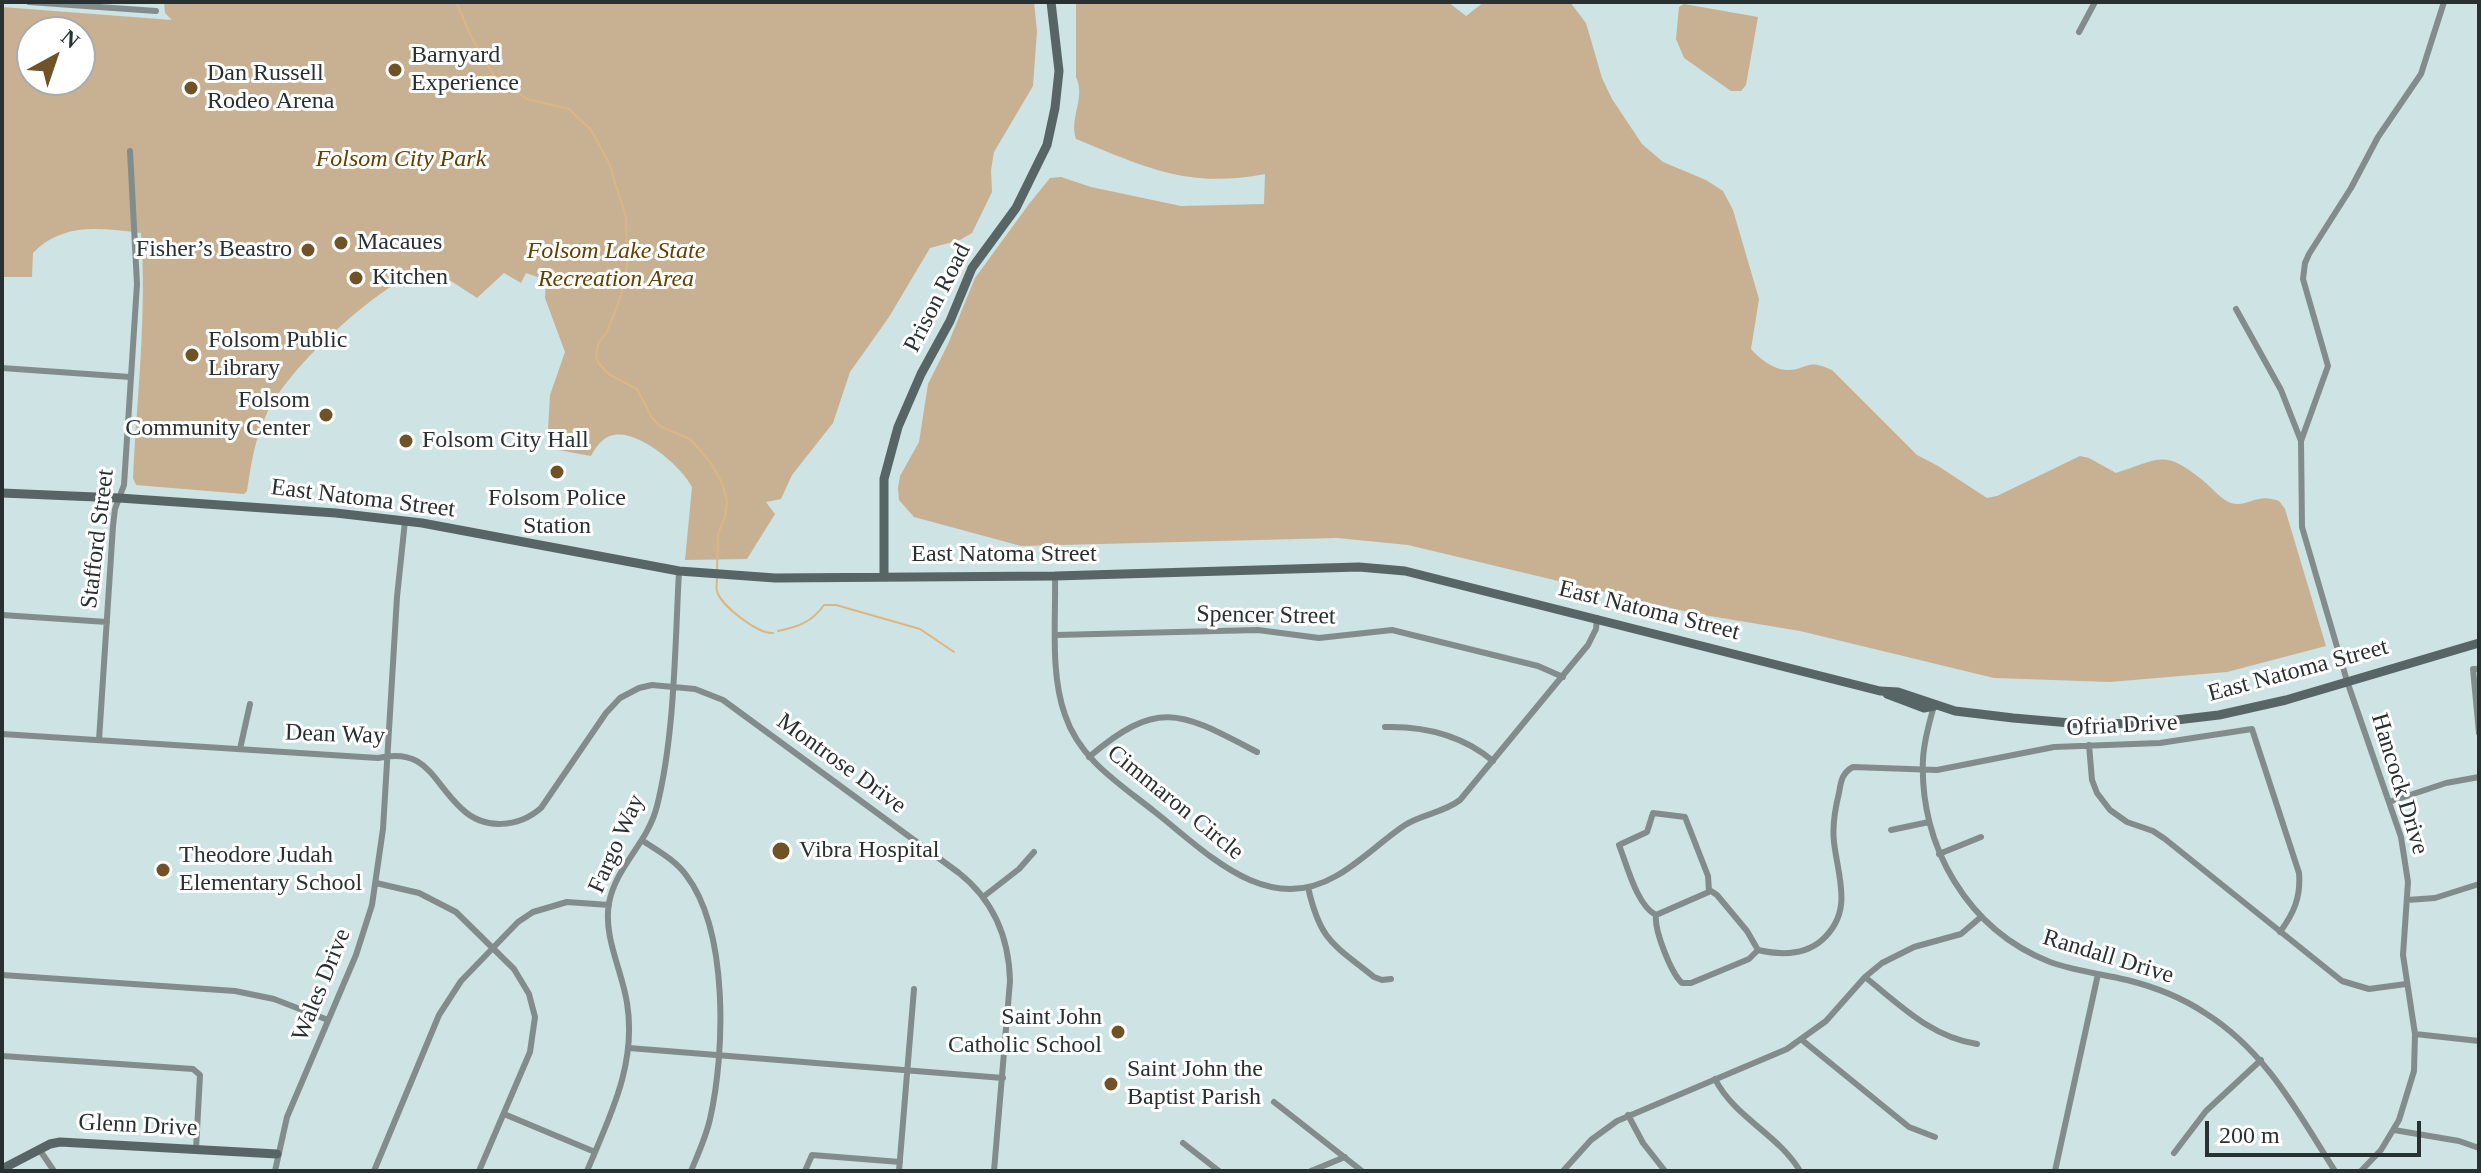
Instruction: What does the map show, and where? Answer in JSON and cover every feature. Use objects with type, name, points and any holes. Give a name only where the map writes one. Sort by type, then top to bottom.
[{"type":"main road","name":"Prison Road","points":[[884,576],[884,479],[898,427],[921,374],[950,321],[972,268],[1016,208],[1047,145],[1059,71],[1051,2]]},
{"type":"main road","name":"East Natoma Street","points":[[2,493],[336,513],[405,521],[679,571],[756,577],[1055,576],[1382,568],[1427,575],[1880,691],[1898,692],[1925,699],[1934,706],[2047,722],[2151,723],[2253,708],[2479,643]]},
{"type":"main road","name":"Glenn Drive","points":[[2,1169],[39,1149],[60,1142],[277,1154]]},
{"type":"street","points":[[29,2],[112,5],[156,11]]},
{"type":"street","points":[[2079,32],[2095,2]]},
{"type":"street","points":[[2301,441],[2328,366],[2303,279],[2305,263],[2378,137],[2415,85],[2426,61],[2444,2]]},
{"type":"street","name":"Stafford Street","points":[[99,740],[113,526],[124,485],[137,284],[130,151]]},
{"type":"street","points":[[2236,309],[2281,390],[2301,441]]},
{"type":"street","points":[[2,368],[130,377]]},
{"type":"street","name":"Hancock Drive","points":[[2301,441],[2302,527],[2347,681],[2405,856],[2407,900],[2403,955],[2415,1034],[2412,1082],[2394,1130],[2381,1150],[2361,1171]]},
{"type":"street","name":"Wales Drive","points":[[275,1171],[287,1117],[365,931],[376,883],[405,521]]},
{"type":"street","name":"Fargo Way","points":[[587,1171],[623,1081],[629,1048],[627,1002],[610,936],[609,905],[618,876],[643,841],[658,802],[673,686],[679,571]]},
{"type":"street","name":"Cimmaron Circle","points":[[1055,576],[1061,701],[1070,727],[1089,757],[1107,775],[1239,877],[1268,888],[1308,887],[1337,876],[1405,825],[1455,803],[1563,677],[1592,638],[1597,618]]},
{"type":"street","points":[[2,615],[107,622]]},
{"type":"street","name":"Spencer Street","points":[[1056,635],[1258,630],[1319,638],[1392,630],[1538,666],[1563,677]]},
{"type":"street","points":[[2479,669],[2473,669],[2479,733]]},
{"type":"street","name":"Dean Way","points":[[2,734],[376,758],[407,757],[425,766],[459,807],[474,818],[497,824],[515,823],[531,816],[549,799],[615,702],[639,688],[673,686]]},
{"type":"street","name":"Montrose Drive","points":[[673,686],[718,696],[959,873],[983,897],[1001,927],[1010,967],[994,1171]]},
{"type":"street","points":[[240,749],[250,704]]},
{"type":"street","name":"Randall Drive","points":[[1934,706],[1923,757],[1929,822],[1939,854],[1959,890],[1981,917],[2028,951],[2053,963],[2142,984],[2191,1004],[2228,1029],[2261,1060],[2283,1088],[2335,1171]]},
{"type":"street","points":[[1089,757],[1130,726],[1166,717],[1197,722],[1257,752]]},
{"type":"street","points":[[1385,727],[1416,727],[1446,734],[1470,744],[1493,761]]},
{"type":"street","name":"Ofria Drive","points":[[1758,950],[1786,953],[1804,950],[1824,938],[1836,922],[1843,896],[1834,844],[1835,811],[1842,777],[1848,769],[1858,766],[1954,768],[2054,747],[2160,743],[2252,729],[2299,873],[2296,908],[2280,932]]},
{"type":"street","points":[[2089,745],[2092,780],[2110,810],[2127,822],[2159,835],[2336,977],[2348,984],[2376,989],[2406,984]]},
{"type":"street","points":[[2389,802],[2446,783],[2479,777]]},
{"type":"street","points":[[1656,915],[1643,905],[1619,845],[1647,832],[1653,813],[1685,817],[1708,876],[1709,891]]},
{"type":"street","points":[[1891,830],[1929,822]]},
{"type":"street","points":[[1939,854],[1981,837]]},
{"type":"street","points":[[643,841],[677,865],[698,896],[720,973],[718,1055],[710,1119],[691,1171]]},
{"type":"street","points":[[983,897],[1019,869],[1034,852]]},
{"type":"street","points":[[376,883],[419,893],[444,904],[466,920],[493,947],[521,978],[529,994],[535,1017],[530,1052],[479,1171]]},
{"type":"street","points":[[2407,900],[2435,898],[2479,884]]},
{"type":"street","points":[[1308,887],[1314,915],[1328,939],[1374,977],[1391,979]]},
{"type":"street","points":[[1656,915],[1656,927],[1675,975],[1682,983],[1691,983],[1749,959],[1758,950],[1747,931],[1717,895],[1709,891]]},
{"type":"street","points":[[1656,915],[1709,891]]},
{"type":"street","points":[[374,1171],[439,1015],[461,981],[518,922],[544,907],[567,902],[609,905]]},
{"type":"street","points":[[1563,1171],[1600,1131],[1628,1115],[1776,1054],[1802,1040],[1826,1021],[1865,977],[1892,956],[1961,934],[1981,917]]},
{"type":"street","points":[[2055,1171],[2098,974]]},
{"type":"street","points":[[2,975],[255,994],[328,1020]]},
{"type":"street","points":[[1865,977],[1932,1029],[1954,1039],[1977,1044]]},
{"type":"street","points":[[899,1171],[914,989]]},
{"type":"street","points":[[2415,1034],[2479,1041]]},
{"type":"street","points":[[1802,1040],[1909,1127],[1935,1137]]},
{"type":"street","points":[[629,1048],[1003,1078]]},
{"type":"street","points":[[2,1056],[193,1069],[200,1075],[196,1149]]},
{"type":"street","points":[[2174,1153],[2206,1111],[2261,1060]]},
{"type":"street","points":[[1715,1079],[1734,1108],[1780,1145],[1800,1171]]},
{"type":"street","points":[[1274,1102],[1362,1171]]},
{"type":"street","points":[[504,1114],[595,1152]]},
{"type":"street","points":[[1628,1115],[1643,1143],[1665,1171]]},
{"type":"street","points":[[2394,1130],[2479,1148]]},
{"type":"street","points":[[1183,1143],[1219,1171]]},
{"type":"street","points":[[39,1149],[54,1171]]},
{"type":"street","points":[[805,1171],[812,1155],[900,1162]]},
{"type":"street","points":[[1311,1171],[1345,1157]]},
{"type":"green space","points":[[164,2],[1034,2],[1037,31],[1033,86],[994,152],[992,192],[972,233],[960,240],[930,248],[889,317],[850,372],[833,423],[792,475],[781,499],[766,502],[775,514],[747,559],[685,560],[692,487],[679,469],[658,451],[624,435],[606,438],[591,456],[547,448],[550,395],[565,352],[545,298],[546,280],[526,273],[521,283],[504,273],[477,298],[448,279],[418,271],[356,313],[312,354],[278,395],[259,432],[244,494],[136,485],[133,478],[142,325],[141,233],[97,229],[57,236],[33,253],[32,277],[2,277],[2,7],[172,20],[165,13]]},
{"type":"green space","points":[[1076,2],[1448,2],[1466,16],[1484,2],[1570,2],[1586,23],[1602,78],[1612,99],[1642,144],[1663,162],[1706,180],[1723,191],[1733,210],[1759,299],[1751,349],[1758,356],[1781,369],[1816,365],[1832,370],[1917,455],[1987,498],[2080,456],[2116,473],[2154,461],[2171,461],[2192,472],[2231,503],[2242,504],[2264,498],[2279,501],[2285,509],[2326,646],[2227,672],[2110,682],[1994,678],[1800,631],[1692,613],[1408,545],[1337,538],[1021,546],[914,517],[899,500],[898,488],[900,476],[919,442],[928,384],[975,278],[1050,178],[1061,177],[1091,187],[1181,206],[1264,204],[1265,174],[1213,179],[1168,173],[1076,139],[1074,123],[1079,85],[1076,77]]},
{"type":"green space","points":[[1684,4],[1758,17],[1746,85],[1741,91],[1731,91],[1684,58],[1676,39],[1679,7]]},
{"type":"waterway","points":[[456,2],[494,76],[527,99],[569,109],[591,130],[609,163],[626,217],[627,266],[620,299],[607,332],[598,344],[596,357],[610,375],[637,389],[652,418],[661,427],[690,439],[711,463],[727,501],[718,534],[717,571]]},
{"type":"waterway","points":[[717,578],[720,597],[732,611],[759,629],[773,633]]},
{"type":"waterway","points":[[778,631],[804,623],[824,605],[836,605],[920,629],[954,652]]},
{"type":"place","name":"Barnyard Experience","points":[[395,70]]},
{"type":"place","name":"Dan Russell Rodeo Arena","points":[[191,88]]},
{"type":"place","name":"Macaues","points":[[341,243]]},
{"type":"place","name":"Fisher’s Beastro","points":[[308,250]]},
{"type":"place","name":"Kitchen","points":[[356,278]]},
{"type":"place","name":"Folsom Public Library","points":[[192,355]]},
{"type":"place","name":"Folsom Community Center","points":[[326,415]]},
{"type":"place","name":"Folsom City Hall","points":[[406,441]]},
{"type":"place","name":"Folsom Police Station","points":[[557,472]]},
{"type":"place","name":"Vibra Hospital","points":[[781,851]]},
{"type":"place","name":"Theodore Judah Elementary School","points":[[163,870]]},
{"type":"place","name":"Saint John Catholic School","points":[[1118,1032]]},
{"type":"place","name":"Saint John the Baptist Parish","points":[[1111,1084]]},
{"type":"park label","name":"Folsom City Park","points":[[401,160]]},
{"type":"park label","name":"Folsom Lake State Recreation Area","points":[[616,266]]}]
